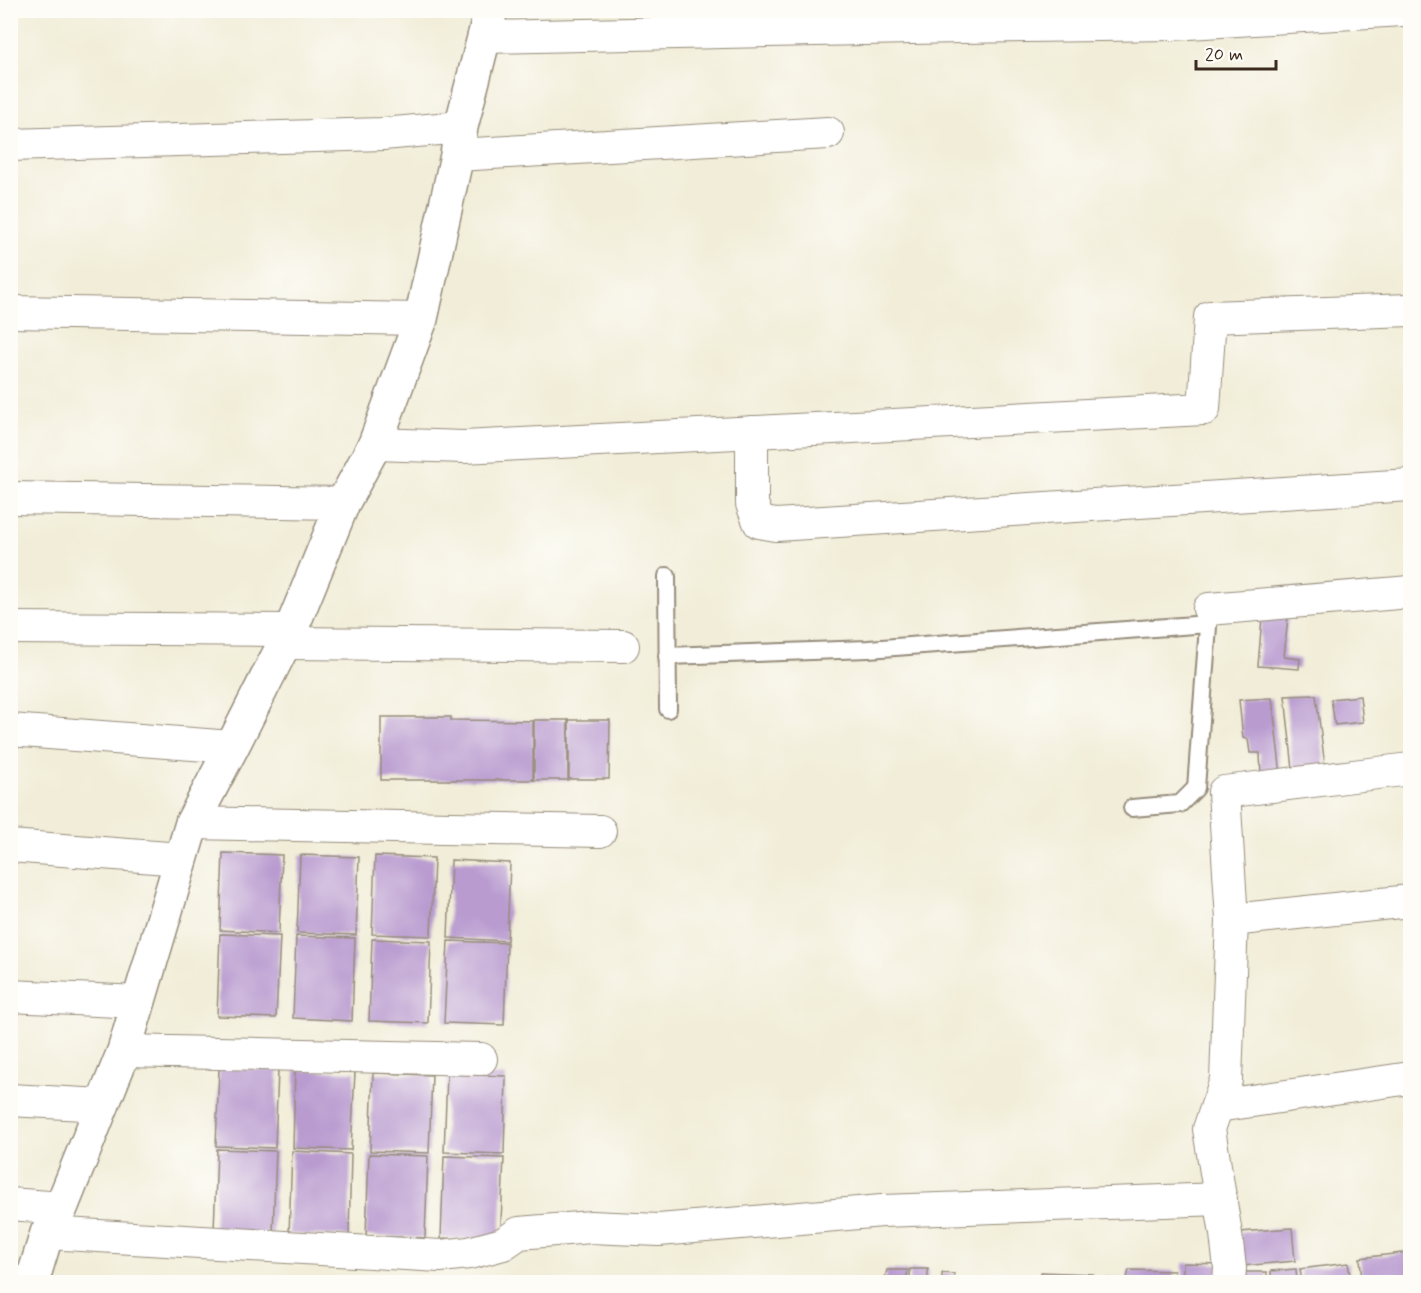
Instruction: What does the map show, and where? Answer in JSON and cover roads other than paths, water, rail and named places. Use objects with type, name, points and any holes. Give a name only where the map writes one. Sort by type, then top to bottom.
[{"type":"street","points":[[32,1282],[54,1220],[124,1051],[192,823],[288,636],[343,503],[375,444],[421,319],[459,141],[488,24],[961,27],[1172,24],[1402,10]]},
{"type":"street","points":[[10,145],[383,134],[459,141],[828,133]]},
{"type":"street","points":[[375,444],[464,447],[1204,409],[1210,317],[1410,310]]},
{"type":"street","points":[[10,312],[421,319]]},
{"type":"street","points":[[752,432],[752,504],[759,522],[776,525],[1410,485]]},
{"type":"street","points":[[10,498],[343,503]]},
{"type":"street","points":[[1209,617],[1410,592]]},
{"type":"street","points":[[10,628],[623,646]]},
{"type":"street","points":[[10,730],[232,747]]},
{"type":"street","points":[[1229,1282],[1230,1268],[1221,1199],[1209,1129],[1226,1080],[1232,920],[1224,792],[1410,769]]},
{"type":"street","points":[[192,823],[600,831]]},
{"type":"street","points":[[10,846],[181,859]]},
{"type":"street","points":[[1232,920],[1410,901]]},
{"type":"street","points":[[10,996],[139,1002]]},
{"type":"street","points":[[124,1051],[481,1059]]},
{"type":"street","points":[[1217,1106],[1410,1078]]},
{"type":"street","points":[[10,1101],[103,1105]]},
{"type":"street","points":[[10,1204],[54,1220],[440,1256],[469,1253],[503,1245],[519,1233],[591,1227],[659,1230],[882,1211],[1221,1199]]},
{"type":"lane","points":[[667,576],[668,709]]},
{"type":"lane","points":[[667,656],[868,649],[1209,617],[1196,788],[1180,804],[1132,808]]}]
